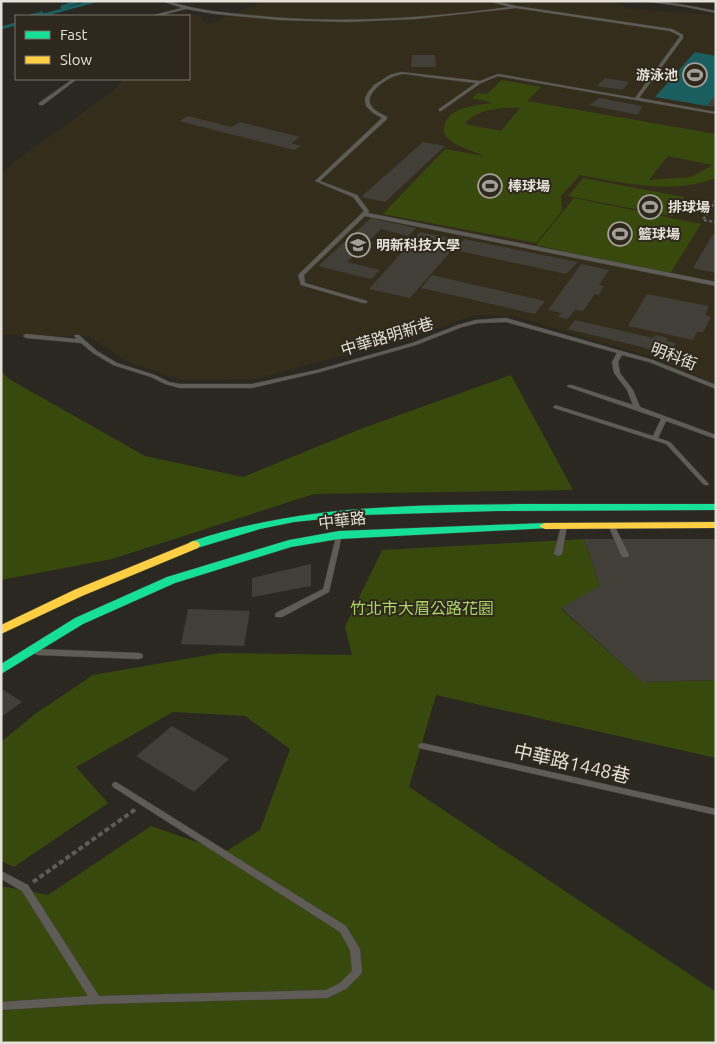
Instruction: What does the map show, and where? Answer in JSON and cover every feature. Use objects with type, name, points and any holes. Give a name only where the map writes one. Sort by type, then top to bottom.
[{"type":"main road","name":"中華路","points":[[1,630],[112,577],[209,539],[240,530],[303,518],[375,510],[524,507],[716,507]]},
{"type":"main road","name":"中華路","points":[[1,670],[79,621],[171,580],[289,544],[339,535],[402,531],[611,525],[716,525]]},
{"type":"lane","points":[[164,1],[185,8],[283,20],[341,21],[419,18],[516,7]]},
{"type":"lane","points":[[490,1],[516,7],[678,32],[682,36],[681,40],[670,51],[636,99]]},
{"type":"lane","points":[[644,1],[688,6],[716,12]]},
{"type":"lane","points":[[159,15],[185,8]]},
{"type":"lane","points":[[365,302],[303,284],[301,275],[368,211],[355,196],[317,181],[385,118],[372,113],[367,104],[371,91],[389,76],[401,73],[480,82]]},
{"type":"lane","points":[[441,110],[480,82],[498,75],[716,112]]},
{"type":"lane","points":[[41,104],[74,80]]},
{"type":"lane","points":[[365,214],[716,284]]},
{"type":"lane","name":"中華路明新巷","points":[[77,336],[95,352],[115,364],[153,376],[167,384],[180,386],[252,386],[318,371],[414,344],[460,326],[493,320],[522,323],[622,352]]},
{"type":"lane","points":[[26,336],[83,341]]},
{"type":"lane","points":[[622,352],[615,362],[617,373],[630,390],[636,408]]},
{"type":"lane","name":"明科街","points":[[622,352],[651,361],[716,387]]},
{"type":"lane","points":[[570,386],[716,437]]},
{"type":"lane","points":[[556,407],[668,443],[706,484]]},
{"type":"lane","points":[[655,438],[664,418]]},
{"type":"lane","points":[[611,525],[625,555]]},
{"type":"lane","points":[[558,554],[564,526]]},
{"type":"lane","points":[[279,616],[326,590],[339,535]]},
{"type":"lane","points":[[28,652],[139,656]]},
{"type":"lane","name":"中華路1448巷","points":[[422,746],[716,812]]},
{"type":"lane","points":[[1,1006],[96,1000],[327,994],[343,986],[357,972],[356,949],[343,930],[116,785]]},
{"type":"lane","points":[[2,876],[25,888],[96,1000]]},
{"type":"path","points":[[716,200],[703,220],[716,222]]},
{"type":"path","points":[[25,888],[144,803]]},
{"type":"shaded area","name":"明新科技大學","points":[[266,1],[613,1],[628,9],[716,15],[716,384],[655,358],[510,315],[474,315],[413,337],[254,379],[182,380],[126,361],[89,336],[1,334],[1,175],[14,162],[113,91],[123,80],[190,80],[190,15],[175,15],[187,12],[201,17],[206,25]]},
{"type":"green space","points":[[502,80],[541,87],[527,101],[716,134],[716,142],[714,142],[716,144],[716,178],[683,186],[665,187],[631,184],[580,175],[561,196],[562,211],[536,243],[383,214],[445,149],[484,156],[448,139],[444,129],[446,120],[457,111],[471,106],[493,103],[472,98],[478,93],[487,94]],"holes":[[[506,108],[520,108],[501,131],[465,124],[483,112]],[[668,156],[712,165],[713,165],[691,177],[649,180]]]},
{"type":"green space","name":"排球場","points":[[583,178],[684,197],[672,216],[568,196]]},
{"type":"green space","name":"籃球場","points":[[574,198],[701,224],[670,274],[536,245]]},
{"type":"green space","points":[[1,371],[9,379],[145,456],[243,477],[363,428],[511,375],[573,490],[314,494],[112,559],[1,580]]},
{"type":"green space","name":"竹北市大眉公路花園","points":[[584,539],[600,586],[561,609],[642,682],[716,680],[716,758],[436,695],[409,787],[716,992],[716,1043],[1,1043],[1,886],[48,895],[151,826],[225,852],[260,830],[290,749],[245,716],[173,712],[76,767],[108,803],[14,867],[1,861],[1,742],[35,714],[93,675],[220,653],[352,655],[345,627],[382,550]]},
{"type":"water","name":"游泳池","points":[[695,52],[716,56],[716,95],[707,106],[655,97]]},
{"type":"building","points":[[412,55],[435,55],[436,67],[411,67]]},
{"type":"building","points":[[605,78],[629,82],[622,90],[597,86]]},
{"type":"building","points":[[716,95],[716,107],[707,106]]},
{"type":"building","points":[[600,98],[642,106],[638,115],[589,105]]},
{"type":"building","points":[[188,116],[231,127],[240,122],[300,137],[291,143],[301,146],[294,150],[179,121]]},
{"type":"building","points":[[423,142],[445,146],[385,202],[361,197]]},
{"type":"building","points":[[371,218],[416,228],[408,236],[381,229],[347,262],[380,270],[371,279],[318,266]]},
{"type":"building","points":[[420,232],[461,240],[410,298],[369,289]]},
{"type":"building","points":[[713,234],[716,235],[716,273],[693,268]]},
{"type":"building","points":[[464,239],[578,262],[566,274],[454,250]]},
{"type":"building","points":[[581,264],[609,270],[599,285],[604,286],[599,295],[595,294],[583,311],[575,310],[568,319],[558,317],[561,313],[548,310]]},
{"type":"building","points":[[432,275],[545,301],[535,314],[421,288]]},
{"type":"building","points":[[647,294],[709,306],[705,315],[711,317],[703,332],[697,332],[693,340],[628,326]]},
{"type":"building","points":[[575,320],[653,338],[656,335],[668,338],[666,341],[676,343],[670,354],[568,329]]},
{"type":"building","points":[[584,539],[716,539],[716,680],[642,682],[561,608],[600,586]]},
{"type":"building","points":[[311,564],[311,586],[252,597],[252,578]]},
{"type":"building","points":[[188,609],[250,611],[244,646],[181,644]]},
{"type":"building","points":[[4,690],[22,702],[1,717],[1,692]]},
{"type":"building","points":[[172,726],[229,759],[194,792],[136,756]]},
{"type":"waterway","points":[[62,7],[79,1]]},
{"type":"waterway","points":[[44,15],[95,1]]},
{"type":"waterway","points":[[34,15],[42,13]]},
{"type":"waterway","points":[[1,28],[15,24]]},
{"type":"traffic: fast","points":[[194,545],[260,525],[328,514],[497,507],[716,507]]},
{"type":"traffic: fast","points":[[1,670],[79,621],[171,580],[289,544],[339,535],[545,526]]},
{"type":"traffic: slow","points":[[545,526],[716,525]]},
{"type":"traffic: slow","points":[[1,630],[78,593],[194,545]]},
{"type":"place","name":"游泳池","points":[[695,75]]},
{"type":"place","name":"棒球場","points":[[490,186]]},
{"type":"place","name":"排球場","points":[[650,207]]},
{"type":"place","name":"籃球場","points":[[620,234]]},
{"type":"place","name":"明新科技大學","points":[[358,245]]}]
